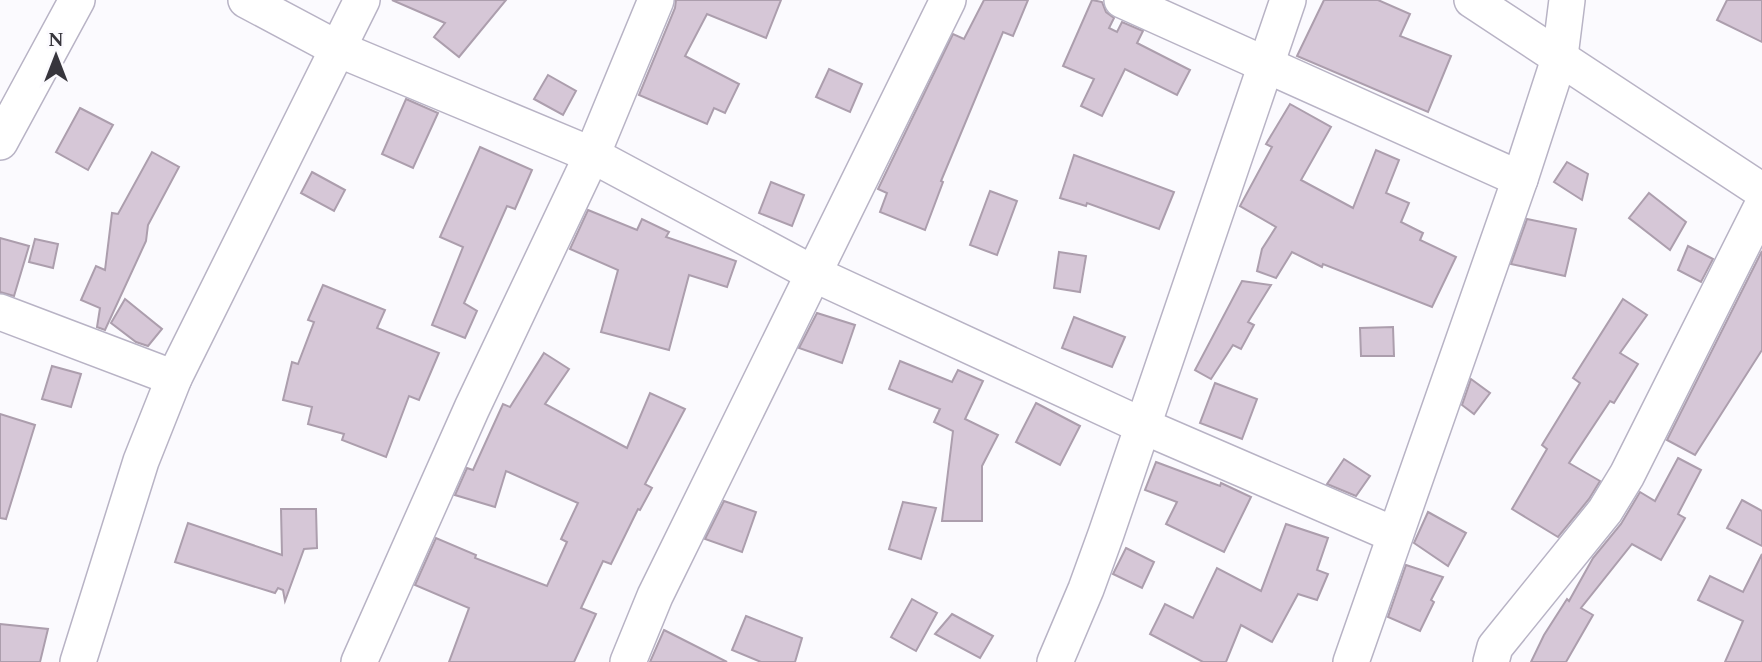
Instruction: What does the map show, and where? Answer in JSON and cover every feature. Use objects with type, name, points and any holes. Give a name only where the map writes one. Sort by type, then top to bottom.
[{"type":"street","points":[[0,142],[77,0]]},
{"type":"street","points":[[246,0],[338,49],[592,155],[814,274],[1143,426],[1395,535]]},
{"type":"street","points":[[78,662],[141,461],[174,378],[362,0]]},
{"type":"street","points":[[359,662],[472,408],[592,155],[656,0]]},
{"type":"street","points":[[628,662],[655,596],[948,0]]},
{"type":"street","points":[[1122,0],[1520,179]]},
{"type":"street","points":[[1055,662],[1086,589],[1288,0]]},
{"type":"street","points":[[1472,0],[1762,191]]},
{"type":"street","points":[[1351,662],[1520,179],[1560,56],[1567,0]]},
{"type":"street","points":[[1491,662],[1495,647],[1611,502],[1762,206]]},
{"type":"street","points":[[0,312],[174,378]]},
{"type":"building","points":[[392,0],[506,0],[459,57],[434,37],[445,23]]},
{"type":"building","points":[[676,0],[781,0],[766,38],[707,14],[685,56],[739,84],[725,113],[714,108],[707,124],[639,95]]},
{"type":"building","points":[[984,0],[1028,0],[1013,36],[1003,32],[941,181],[943,182],[925,230],[880,212],[887,193],[878,189],[953,34],[964,39]]},
{"type":"building","points":[[1092,0],[1102,2],[1106,12],[1114,18],[1109,28],[1117,32],[1122,22],[1143,31],[1137,43],[1190,70],[1177,95],[1125,69],[1102,116],[1081,106],[1094,79],[1063,66]]},
{"type":"building","points":[[1324,0],[1378,0],[1410,14],[1400,36],[1451,56],[1428,112],[1297,56]]},
{"type":"building","points":[[1727,0],[1762,0],[1762,42],[1717,20]]},
{"type":"building","points":[[829,69],[862,84],[850,112],[816,97]]},
{"type":"building","points":[[548,75],[576,91],[563,115],[534,99]]},
{"type":"building","points":[[406,99],[438,113],[413,168],[382,154]]},
{"type":"building","points":[[1290,104],[1331,127],[1301,180],[1353,208],[1376,150],[1399,160],[1386,193],[1409,203],[1401,222],[1423,233],[1420,240],[1456,257],[1432,307],[1323,264],[1322,267],[1292,252],[1276,278],[1257,271],[1262,249],[1276,227],[1240,206],[1272,147],[1266,144]]},
{"type":"building","points":[[80,108],[113,125],[88,170],[56,152]]},
{"type":"building","points":[[480,147],[532,170],[515,209],[507,206],[464,303],[477,311],[465,338],[432,325],[463,247],[440,237]]},
{"type":"building","points":[[152,152],[179,167],[148,225],[146,241],[105,330],[97,327],[100,308],[81,300],[96,266],[105,270],[112,213],[118,214]]},
{"type":"building","points":[[1074,155],[1174,192],[1159,229],[1087,203],[1086,206],[1060,198]]},
{"type":"building","points":[[1567,162],[1588,174],[1582,200],[1554,182]]},
{"type":"building","points":[[312,172],[345,190],[334,211],[301,193]]},
{"type":"building","points":[[771,182],[804,195],[792,226],[759,213]]},
{"type":"building","points":[[990,191],[1017,201],[997,255],[970,245]]},
{"type":"building","points":[[1649,193],[1686,222],[1670,250],[1629,218]]},
{"type":"building","points":[[588,210],[637,230],[642,219],[669,232],[666,237],[736,261],[727,287],[689,275],[669,350],[601,332],[618,270],[570,249]]},
{"type":"building","points":[[1527,219],[1576,229],[1565,276],[1511,264]]},
{"type":"building","points":[[0,238],[29,246],[14,296],[0,292]]},
{"type":"building","points":[[35,239],[58,244],[53,268],[29,262]]},
{"type":"building","points":[[1688,246],[1713,259],[1701,282],[1678,270]]},
{"type":"building","points":[[1762,251],[1762,350],[1695,455],[1667,440]]},
{"type":"building","points":[[1059,252],[1086,256],[1080,292],[1054,288]]},
{"type":"building","points":[[1242,281],[1271,285],[1248,322],[1254,325],[1241,349],[1233,345],[1211,379],[1195,370]]},
{"type":"building","points":[[323,285],[385,310],[377,328],[439,353],[419,400],[409,396],[386,457],[342,440],[344,434],[308,424],[312,407],[283,400],[292,362],[298,364],[314,322],[308,320]]},
{"type":"building","points":[[125,299],[162,329],[148,346],[136,342],[111,323]]},
{"type":"building","points":[[1623,299],[1647,315],[1620,353],[1638,364],[1614,403],[1610,401],[1569,463],[1600,481],[1558,537],[1512,509],[1547,449],[1542,445],[1580,383],[1573,378]]},
{"type":"building","points":[[817,313],[855,325],[842,363],[799,348]]},
{"type":"building","points":[[1074,317],[1125,337],[1112,367],[1062,348]]},
{"type":"building","points":[[1393,327],[1394,356],[1361,356],[1360,328]]},
{"type":"building","points":[[544,353],[569,369],[545,404],[627,448],[650,393],[685,409],[645,484],[652,488],[640,510],[638,509],[611,564],[603,561],[581,608],[596,614],[574,662],[449,662],[469,608],[415,585],[436,538],[476,555],[475,558],[547,586],[567,542],[561,539],[578,503],[506,471],[495,507],[455,495],[467,468],[473,470],[503,404],[510,407]]},
{"type":"building","points":[[900,361],[952,382],[958,370],[983,381],[965,419],[998,435],[982,466],[982,521],[942,521],[953,431],[934,422],[940,409],[889,389]]},
{"type":"building","points":[[52,366],[81,374],[71,407],[42,399]]},
{"type":"building","points":[[1471,379],[1490,393],[1474,414],[1462,405]]},
{"type":"building","points":[[1215,383],[1257,399],[1242,439],[1200,423]]},
{"type":"building","points":[[1036,403],[1080,426],[1060,465],[1016,442]]},
{"type":"building","points":[[0,414],[35,425],[6,519],[0,518]]},
{"type":"building","points":[[1678,458],[1701,470],[1678,514],[1685,518],[1661,560],[1632,544],[1581,608],[1593,615],[1566,662],[1531,662],[1544,635],[1567,599],[1569,601],[1593,558],[1621,524],[1640,492],[1655,501]]},
{"type":"building","points":[[1344,459],[1370,476],[1356,496],[1327,484]]},
{"type":"building","points":[[1156,462],[1220,486],[1221,483],[1251,497],[1224,552],[1166,524],[1177,502],[1145,490]]},
{"type":"building","points":[[1742,500],[1762,511],[1762,546],[1727,528]]},
{"type":"building","points":[[724,501],[756,512],[742,552],[705,539]]},
{"type":"building","points":[[903,502],[936,508],[921,559],[889,549]]},
{"type":"building","points":[[281,509],[316,509],[317,548],[304,549],[285,601],[283,590],[278,588],[275,593],[175,562],[188,523],[282,555]]},
{"type":"building","points":[[1428,512],[1466,533],[1448,566],[1414,543]]},
{"type":"building","points":[[1286,524],[1328,538],[1317,570],[1328,574],[1317,600],[1298,594],[1272,642],[1241,625],[1226,662],[1203,662],[1150,634],[1165,604],[1193,618],[1217,568],[1261,591]]},
{"type":"building","points":[[1126,548],[1154,562],[1142,588],[1113,574]]},
{"type":"building","points":[[1762,554],[1762,662],[1725,662],[1743,621],[1698,600],[1710,576],[1743,592]]},
{"type":"building","points":[[1406,565],[1443,577],[1420,631],[1388,617]]},
{"type":"building","points":[[912,599],[937,613],[916,651],[891,637]]},
{"type":"building","points":[[952,614],[993,636],[980,658],[935,634]]},
{"type":"building","points":[[746,616],[802,638],[795,662],[761,662],[732,650]]},
{"type":"building","points":[[0,624],[48,629],[40,662],[0,662]]},
{"type":"building","points":[[664,630],[727,662],[650,662]]}]
